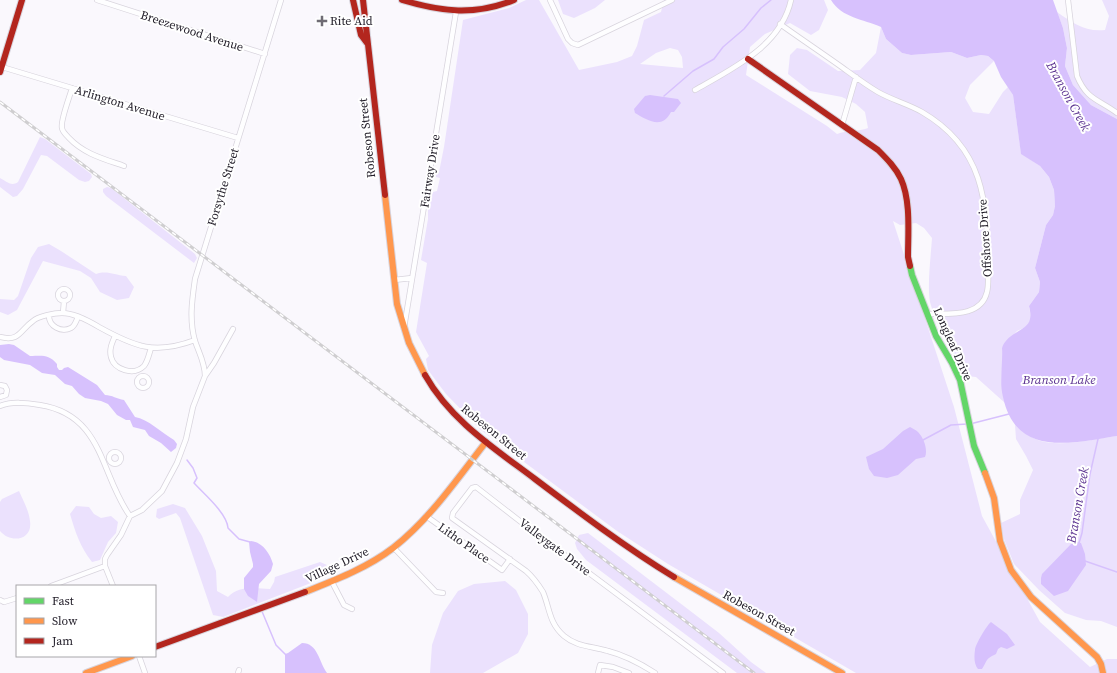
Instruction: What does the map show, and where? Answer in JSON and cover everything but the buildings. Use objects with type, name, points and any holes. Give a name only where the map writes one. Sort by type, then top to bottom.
[{"type":"main road","points":[[1,69],[22,0]]},
{"type":"main road","points":[[353,0],[361,35],[368,45]]},
{"type":"main road","name":"Robeson Street","points":[[363,0],[397,304],[404,330],[418,364],[434,390],[454,415],[486,442],[600,529],[644,559],[735,613],[842,673]]},
{"type":"main road","points":[[402,0],[435,10],[456,12],[481,10],[514,0]]},
{"type":"main road","name":"Longleaf Drive","points":[[748,59],[885,156],[897,170],[907,200],[910,266],[918,292],[936,336],[960,380],[974,446],[988,477],[994,498],[1000,541],[1011,570],[1031,597],[1096,657],[1101,664],[1103,673]]},
{"type":"main road","name":"Village Drive","points":[[156,647],[332,582],[367,565],[393,548],[426,516],[486,442]]},
{"type":"main road","points":[[86,673],[129,657]]},
{"type":"street","name":"Breezewood Avenue","points":[[97,0],[265,54]]},
{"type":"street","name":"Forsythe Street","points":[[205,376],[205,368],[195,340],[190,318],[195,279],[281,0]]},
{"type":"street","points":[[550,0],[568,39],[572,43],[582,44],[672,0]]},
{"type":"street","points":[[695,90],[748,59],[766,42],[780,24],[788,11],[791,0]]},
{"type":"street","points":[[1068,0],[1077,76],[1082,87],[1090,97],[1108,105],[1117,112]]},
{"type":"street","name":"Fairway Drive","points":[[404,330],[456,12]]},
{"type":"street","name":"Offshore Drive","points":[[780,24],[876,91],[917,110],[939,124],[953,137],[966,154],[979,181],[987,218],[987,294],[981,304],[970,311],[927,314]]},
{"type":"street","name":"Arlington Avenue","points":[[1,69],[72,88],[238,138]]},
{"type":"street","points":[[842,125],[856,77]]},
{"type":"street","points":[[72,88],[62,121],[62,128],[65,134],[87,153],[124,166]]},
{"type":"street","points":[[394,280],[412,278]]},
{"type":"street","points":[[63,313],[64,301]]},
{"type":"street","points":[[0,336],[12,338],[16,337],[38,317],[63,313],[87,320],[115,336],[140,346],[151,348],[172,347],[195,340]]},
{"type":"street","points":[[49,316],[51,324],[55,327],[65,329],[70,328],[75,324],[78,317]]},
{"type":"street","points":[[113,585],[105,566],[107,555],[121,535],[130,516],[142,510],[162,491],[177,463],[186,439],[193,407],[205,376],[233,329]]},
{"type":"street","points":[[115,336],[110,351],[111,359],[122,370],[138,370],[144,365],[151,348]]},
{"type":"street","points":[[138,370],[141,376]]},
{"type":"street","points":[[0,385],[5,386],[7,390],[6,395],[1,397],[2,405],[20,402],[48,406],[70,416],[88,432],[107,462],[124,507],[130,516]]},
{"type":"street","name":"Valleygate Drive","points":[[655,673],[644,666],[608,651],[574,643],[558,629],[551,620],[543,593],[535,579],[510,559],[452,518],[453,513],[472,488],[476,487],[723,673]]},
{"type":"street","name":"Litho Place","points":[[426,516],[502,570],[510,559]]},
{"type":"street","points":[[393,548],[436,592],[443,592]]},
{"type":"street","points":[[53,585],[105,566]]},
{"type":"street","points":[[332,582],[344,605],[352,609]]},
{"type":"street","points":[[0,600],[4,602],[16,598]]},
{"type":"street","points":[[139,657],[145,673]]},
{"type":"street","points":[[598,673],[600,665],[628,673]]},
{"type":"shaded area","points":[[526,0],[539,0],[579,70],[617,62],[632,56],[637,46],[644,20],[661,12],[664,0],[824,0],[828,10],[819,30],[811,35],[790,23],[765,34],[750,47],[746,75],[827,126],[837,134],[868,128],[865,112],[856,104],[842,97],[810,91],[788,74],[790,55],[797,48],[807,50],[838,71],[860,70],[876,53],[881,27],[886,39],[902,53],[911,55],[951,52],[967,58],[981,55],[988,56],[994,61],[970,85],[965,98],[973,112],[989,114],[1003,92],[1008,87],[1013,95],[1021,153],[1040,166],[1049,177],[1054,190],[1055,206],[1053,215],[1046,225],[1035,268],[1040,282],[1039,292],[1029,306],[1031,318],[1028,326],[1017,331],[1002,348],[1003,358],[1001,379],[1005,403],[976,377],[966,376],[945,340],[937,322],[929,295],[932,238],[924,228],[916,223],[900,225],[893,221],[954,407],[982,516],[1040,622],[1090,667],[1107,659],[1117,659],[1117,673],[856,673],[668,564],[617,531],[481,430],[446,394],[428,370],[426,359],[429,356],[416,332],[427,263],[421,260],[428,219],[428,203],[433,192],[437,191],[440,178],[436,177],[436,173],[439,172],[444,147],[463,20],[509,8]],"holes":[[[670,48],[678,50],[682,57],[683,68],[640,64],[656,53]]]},
{"type":"shaded area","points":[[558,0],[605,0],[595,8],[574,18],[563,14]]},
{"type":"shaded area","points":[[1102,0],[1117,0],[1117,119],[1091,105],[1073,85],[1065,66],[1067,48],[1063,28],[1057,12],[1079,26],[1091,30],[1105,30],[1109,16]]},
{"type":"shaded area","points":[[40,137],[45,139],[91,174],[92,177],[89,181],[85,182],[79,180],[47,156],[41,155],[23,189],[17,196],[13,197],[0,187],[0,178],[11,184],[18,182]]},
{"type":"shaded area","points":[[107,187],[111,188],[195,254],[197,258],[194,263],[106,196],[103,189]]},
{"type":"shaded area","points":[[49,244],[96,274],[107,273],[126,276],[134,287],[129,298],[117,300],[100,292],[91,278],[80,271],[43,261],[17,310],[8,315],[0,312],[0,299],[14,300],[18,296],[31,258],[38,247]]},
{"type":"shaded area","points":[[1015,425],[1032,438],[1054,443],[1081,442],[1117,436],[1117,627],[1101,621],[1086,620],[1065,613],[1039,590],[1014,564],[1004,539],[1001,523],[1020,514],[1020,500],[1033,470],[1016,439]]},
{"type":"shaded area","points":[[19,491],[26,506],[30,527],[25,536],[15,539],[10,538],[0,531],[0,502],[2,499]]},
{"type":"shaded area","points":[[173,504],[185,508],[202,536],[216,571],[217,591],[228,597],[232,593],[242,589],[270,589],[275,577],[320,562],[327,565],[319,570],[316,581],[223,617],[213,615],[180,518],[176,513],[159,519],[156,517],[157,509]]},
{"type":"shaded area","points":[[76,506],[89,507],[94,514],[101,518],[111,516],[118,522],[116,533],[108,542],[100,560],[92,562],[78,539],[70,514]]},
{"type":"shaded area","points":[[588,533],[719,633],[751,662],[766,673],[737,673],[586,560],[577,549],[575,543],[579,535]]},
{"type":"shaded area","points":[[505,581],[516,590],[528,614],[528,634],[518,653],[483,673],[430,673],[432,645],[443,613],[458,591],[474,584]]},
{"type":"water","name":"Branson Lake","points":[[831,0],[1053,0],[1063,28],[1067,48],[1065,66],[1073,85],[1091,105],[1117,119],[1117,436],[1065,443],[1048,442],[1033,438],[1020,430],[1010,416],[1003,397],[1001,385],[1002,348],[1008,338],[1025,326],[1030,319],[1029,306],[1039,292],[1040,282],[1035,268],[1046,225],[1053,215],[1055,206],[1054,190],[1049,177],[1040,166],[1021,154],[1013,95],[1001,77],[994,61],[988,56],[981,55],[967,58],[951,52],[911,55],[902,53],[886,39],[881,27],[841,11]]},
{"type":"water","points":[[650,95],[678,99],[681,103],[674,112],[671,112],[663,121],[649,121],[635,113],[634,109],[645,96]]},
{"type":"water","points":[[0,345],[14,345],[30,356],[48,357],[57,364],[59,370],[68,367],[97,385],[105,395],[124,400],[135,417],[150,423],[174,440],[177,444],[176,448],[171,452],[161,443],[149,436],[145,430],[133,427],[130,420],[126,420],[117,415],[108,404],[85,398],[72,386],[65,384],[55,375],[42,373],[30,365],[4,360],[0,357]]},
{"type":"water","points":[[910,427],[917,431],[922,437],[926,448],[925,457],[916,459],[898,475],[887,478],[874,476],[869,469],[866,457],[883,449],[903,431]]},
{"type":"water","points":[[1074,541],[1081,543],[1085,554],[1086,565],[1068,591],[1054,596],[1041,584],[1042,574]]},
{"type":"water","points":[[249,542],[259,543],[265,549],[273,564],[271,571],[259,584],[257,602],[248,596],[244,589],[244,578],[253,567]]},
{"type":"water","points":[[991,622],[1007,634],[1015,645],[1007,649],[1001,647],[998,649],[996,654],[988,659],[982,669],[978,669],[974,655],[976,647]]},
{"type":"water","points":[[302,643],[312,646],[318,654],[327,673],[285,673],[285,654]]},
{"type":"waterway","points":[[664,96],[693,71],[714,59],[723,47],[744,29],[761,8],[771,0]]},
{"type":"waterway","points":[[970,424],[1009,414]]},
{"type":"waterway","points":[[923,440],[951,425],[967,424]]},
{"type":"waterway","name":"Branson Creek","points":[[1079,543],[1082,533],[1090,474],[1098,439]]},
{"type":"waterway","points":[[187,460],[193,468],[197,478],[194,483],[224,516],[228,528],[239,539],[250,542]]},
{"type":"waterway","name":"Branson Creek","points":[[1085,561],[1117,572]]},
{"type":"waterway","points":[[261,609],[276,645],[286,655]]},
{"type":"railway","points":[[0,102],[754,673]]},
{"type":"traffic: fast","points":[[910,266],[912,275],[936,336],[960,380],[974,446],[985,473]]},
{"type":"traffic: slow","points":[[385,195],[397,304],[409,343],[425,375]]},
{"type":"traffic: slow","points":[[305,592],[362,568],[393,548],[431,511],[486,442]]},
{"type":"traffic: slow","points":[[985,473],[994,498],[1000,541],[1011,570],[1031,597],[1097,657],[1101,664],[1103,673]]},
{"type":"traffic: slow","points":[[674,577],[842,673]]},
{"type":"traffic: slow","points":[[86,673],[129,657]]},
{"type":"traffic: jam","points":[[0,72],[22,0]]},
{"type":"traffic: jam","points":[[353,0],[361,35],[367,43]]},
{"type":"traffic: jam","points":[[363,0],[385,195]]},
{"type":"traffic: jam","points":[[402,0],[431,7],[458,10],[485,8],[514,0]]},
{"type":"traffic: jam","points":[[748,59],[878,150],[894,167],[901,179],[908,207],[908,257],[910,266]]},
{"type":"traffic: jam","points":[[425,375],[447,406],[474,433],[603,530],[674,577]]},
{"type":"traffic: jam","points":[[156,647],[305,592]]},
{"type":"place","name":"Rite Aid","points":[[322,21]]}]
